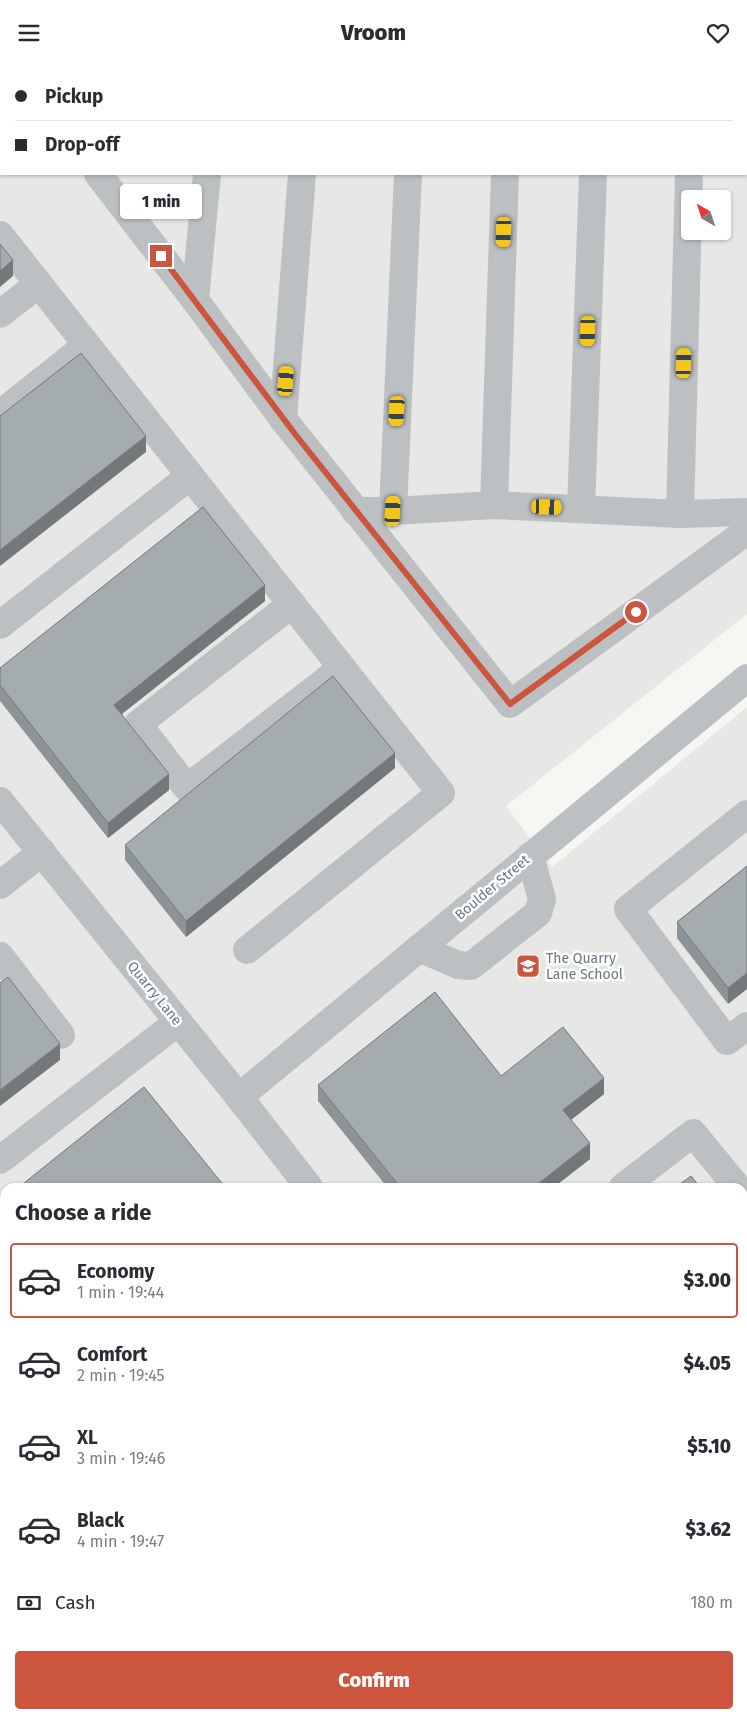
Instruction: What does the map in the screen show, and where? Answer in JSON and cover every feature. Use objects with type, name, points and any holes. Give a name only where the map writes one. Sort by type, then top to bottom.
[{"type":"street","points":[[196,300],[207,175]]},
{"type":"street","points":[[283,419],[302,175]]},
{"type":"street","points":[[393,511],[408,175]]},
{"type":"street","points":[[494,505],[505,175]]},
{"type":"street","points":[[582,509],[593,175]]},
{"type":"street","points":[[680,514],[689,175]]},
{"type":"street","points":[[103,177],[283,419],[510,704],[747,531]]},
{"type":"street","points":[[0,235],[442,793],[247,950]]},
{"type":"street","points":[[0,314],[38,284]]},
{"type":"street","points":[[0,414],[87,345]]},
{"type":"street","points":[[0,625],[190,476]]},
{"type":"street","points":[[355,511],[393,511],[494,505],[680,514],[747,512]]},
{"type":"street","points":[[292,604],[138,724],[187,788],[342,667]]},
{"type":"street","name":"Boulder Street","points":[[239,1097],[747,678]]},
{"type":"street","name":"Quarry Lane","points":[[0,801],[239,1097],[306,1183]]},
{"type":"street","points":[[745,1032],[728,1041],[628,909],[747,814]]},
{"type":"street","points":[[0,885],[42,852]]},
{"type":"street","points":[[419,948],[458,965],[471,966],[538,913],[542,899],[530,856]]},
{"type":"street","points":[[0,956],[61,1035]]},
{"type":"street","points":[[0,1160],[178,1022]]},
{"type":"street","points":[[628,1183],[693,1133],[734,1183]]},
{"type":"shaded area","points":[[0,175],[747,175],[747,614],[506,806],[552,867],[747,707],[747,1183],[0,1183]]},
{"type":"building","points":[[0,244],[13,260],[0,271]]},
{"type":"building","points":[[81,353],[146,436],[0,550],[0,416]]},
{"type":"building","points":[[203,507],[265,585],[114,705],[169,774],[108,823],[0,685],[0,668]]},
{"type":"building","points":[[333,676],[395,753],[186,921],[125,845]]},
{"type":"building","points":[[747,866],[747,973],[728,988],[677,922]]},
{"type":"building","points":[[8,977],[60,1044],[0,1090],[0,983]]},
{"type":"building","points":[[435,992],[501,1076],[563,1027],[604,1078],[563,1110],[590,1143],[539,1183],[397,1183],[318,1085]]},
{"type":"building","points":[[144,1087],[222,1183],[24,1183]]},
{"type":"building","points":[[691,1176],[697,1183],[681,1183]]},
{"type":"place","name":"The Quarry Lane School","points":[[528,966]]},
{"type":"route","points":[[161,256],[196,300],[283,419],[510,704],[636,612]]}]
